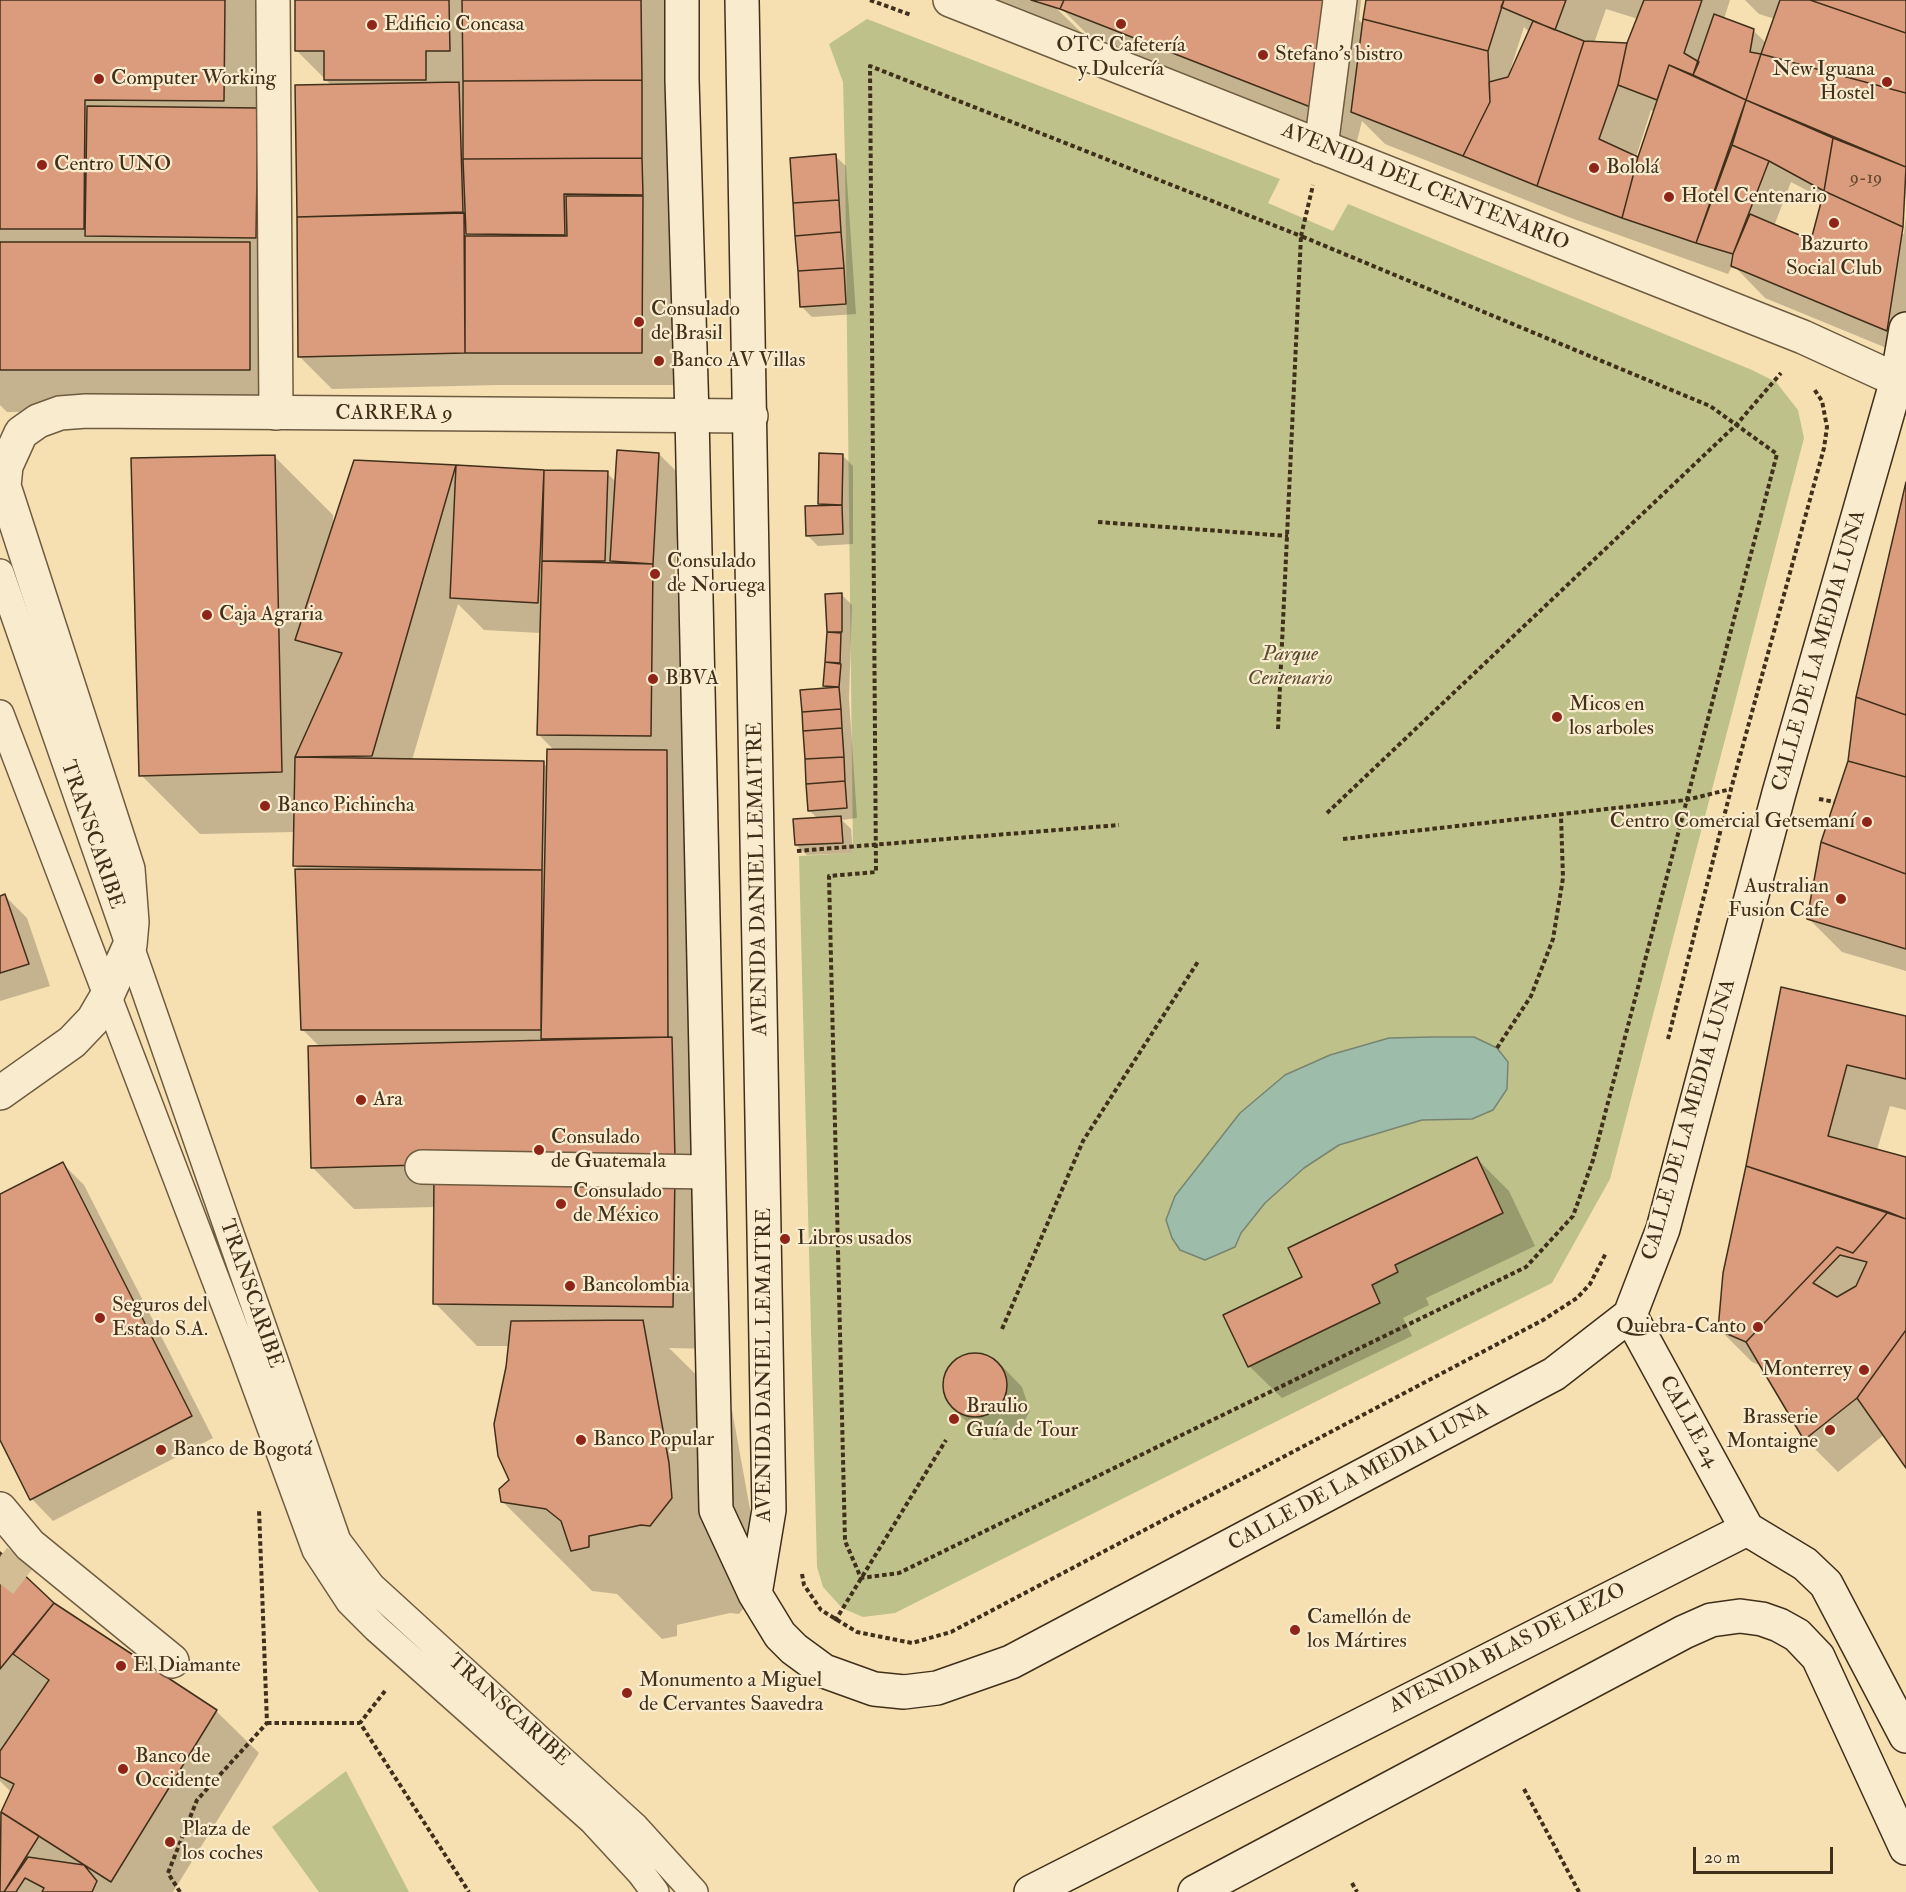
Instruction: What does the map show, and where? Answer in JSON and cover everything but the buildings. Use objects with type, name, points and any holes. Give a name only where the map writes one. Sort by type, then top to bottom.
[{"type":"main road","points":[[273,0],[276,413]]},
{"type":"main road","name":"AVENIDA DANIEL LEMAITRE","points":[[682,0],[682,80],[692,416],[716,1510],[755,1594]]},
{"type":"main road","name":"AVENIDA DANIEL LEMAITRE","points":[[742,0],[770,1510],[755,1594]]},
{"type":"main road","name":"AVENIDA DEL CENTENARIO","points":[[950,0],[1321,147],[1794,350],[1902,382]]},
{"type":"main road","points":[[1321,147],[1340,0]]},
{"type":"main road","name":"CALLE DE LA MEDIA LUNA","points":[[755,1594],[780,1635],[809,1662],[845,1681],[874,1689],[904,1692],[937,1688],[1011,1662],[1554,1374],[1630,1315],[1663,1228],[1779,793],[1902,382],[1906,329]]},
{"type":"main road","name":"CARRERA 9","points":[[130,945],[132,906],[128,869],[4,486],[6,466],[21,433],[38,421],[60,413],[86,411],[751,416]]},
{"type":"main road","points":[[0,1093],[72,1042],[93,1020],[107,996],[130,945]]},
{"type":"main road","points":[[422,1167],[708,1172]]},
{"type":"main road","name":"CALLE 24","points":[[1630,1315],[1747,1529]]},
{"type":"main road","points":[[0,1509],[30,1545],[172,1661]]},
{"type":"main road","points":[[1747,1529],[1805,1564],[1826,1584],[1906,1736]]},
{"type":"main road","name":"AVENIDA BLAS DE LEZO","points":[[1031,1892],[1747,1529]]},
{"type":"main road","points":[[1195,1892],[1684,1632],[1711,1620],[1740,1616],[1762,1618],[1779,1625],[1809,1646],[1822,1666],[1906,1848]]},
{"type":"lane","name":"TRANSCARIBE","points":[[0,573],[337,1541],[371,1586],[635,1827],[694,1892]]},
{"type":"lane","name":"TRANSCARIBE","points":[[0,714],[316,1550],[350,1602],[376,1628],[593,1821],[641,1873],[654,1892]]},
{"type":"path","points":[[870,0],[921,19]]},
{"type":"path","points":[[870,66],[1301,236],[1710,406],[1777,454],[1593,1160],[1573,1216],[1526,1267],[899,1574],[861,1578],[845,1541],[829,876],[876,872],[870,66]]},
{"type":"path","points":[[1278,729],[1301,236],[1321,147]]},
{"type":"path","points":[[1327,813],[1737,424],[1776,382],[1794,350]]},
{"type":"path","points":[[1667,1040],[1731,789],[1824,448],[1827,427],[1822,401],[1808,380],[1794,350]]},
{"type":"path","points":[[1098,522],[1288,536]]},
{"type":"path","points":[[1343,839],[1686,800],[1731,789],[1779,793]]},
{"type":"path","points":[[1497,1048],[1531,996],[1553,939],[1563,878],[1560,816]]},
{"type":"path","points":[[758,855],[1119,825]]},
{"type":"path","points":[[1002,1329],[1083,1141],[1199,960]]},
{"type":"path","points":[[835,1621],[857,1632],[912,1643],[951,1632],[1543,1320],[1577,1298],[1590,1284],[1610,1248]]},
{"type":"path","points":[[809,1662],[946,1440]]},
{"type":"path","points":[[180,1892],[168,1874],[197,1800],[267,1723],[258,1500]]},
{"type":"path","points":[[360,1723],[385,1692]]},
{"type":"path","points":[[267,1723],[360,1723]]},
{"type":"path","points":[[360,1723],[469,1892]]},
{"type":"path","points":[[1524,1789],[1579,1892]]},
{"type":"path","points":[[1352,1883],[1357,1892]]},
{"type":"green space","name":"Parque Centenario","points":[[867,19],[1280,179],[1268,203],[1333,231],[1348,204],[1752,370],[1776,382],[1798,410],[1804,438],[1610,1179],[1552,1283],[895,1613],[863,1617],[842,1608],[823,1587],[817,1567],[799,856],[853,853],[843,82],[829,44]]},
{"type":"green space","points":[[346,1771],[409,1892],[319,1892],[272,1827]]},
{"type":"shaded area","points":[[1474,1037],[1497,1048],[1508,1062],[1507,1089],[1493,1110],[1472,1119],[1422,1120],[1339,1145],[1304,1168],[1265,1203],[1241,1233],[1235,1247],[1205,1260],[1180,1250],[1172,1238],[1166,1220],[1175,1196],[1240,1113],[1285,1075],[1330,1055],[1389,1038]]},
{"type":"tunnel","points":[[0,1584],[30,1545]]},
{"type":"place","name":"OTC Cafetería y Dulcería","points":[[1121,24]]},
{"type":"place","name":"Edificio Concasa","points":[[372,25]]},
{"type":"place","name":"Stefano's bistro","points":[[1263,55]]},
{"type":"place","name":"Computer Working","points":[[99,79]]},
{"type":"place","name":"New Iguana Hostel","points":[[1887,82]]},
{"type":"place","name":"Centro UNO","points":[[42,165]]},
{"type":"place","name":"Bololá","points":[[1594,168]]},
{"type":"place","name":"Hotel Centenario","points":[[1669,197]]},
{"type":"place","name":"Bazurto Social Club","points":[[1834,223]]},
{"type":"place","name":"Consulado de Brasil","points":[[639,322]]},
{"type":"place","name":"Banco AV Villas","points":[[659,361]]},
{"type":"place","name":"Consulado de Noruega","points":[[655,574]]},
{"type":"place","name":"Caja Agraria","points":[[207,615]]},
{"type":"place","name":"BBVA","points":[[653,679]]},
{"type":"place","name":"Micos en los arboles","points":[[1557,717]]},
{"type":"place","name":"Banco Pichincha","points":[[265,806]]},
{"type":"place","name":"Centro Comercial Getsemaní","points":[[1867,822]]},
{"type":"place","name":"Australian Fusion Cafe","points":[[1841,899]]},
{"type":"place","name":"Ara","points":[[361,1100]]},
{"type":"place","name":"Consulado de Guatemala","points":[[539,1150]]},
{"type":"place","name":"Consulado de México","points":[[561,1204]]},
{"type":"place","name":"Libros usados","points":[[785,1239]]},
{"type":"place","name":"Bancolombia","points":[[570,1286]]},
{"type":"place","name":"Seguros del Estado S.A.","points":[[100,1318]]},
{"type":"place","name":"Quiebra-Canto","points":[[1758,1327]]},
{"type":"place","name":"Monterrey","points":[[1864,1370]]},
{"type":"place","name":"Braulio Guía de Tour","points":[[954,1419]]},
{"type":"place","name":"Brasserie Montaigne","points":[[1830,1430]]},
{"type":"place","name":"Banco Popular","points":[[581,1440]]},
{"type":"place","name":"Banco de Bogotá","points":[[161,1450]]},
{"type":"place","name":"Camellón de los Mártires","points":[[1295,1630]]},
{"type":"place","name":"El Diamante","points":[[121,1666]]},
{"type":"place","name":"Monumento a Miguel de Cervantes Saavedra","points":[[627,1693]]},
{"type":"place","name":"Banco de Occidente","points":[[123,1769]]},
{"type":"place","name":"Plaza de los coches","points":[[170,1842]]}]
